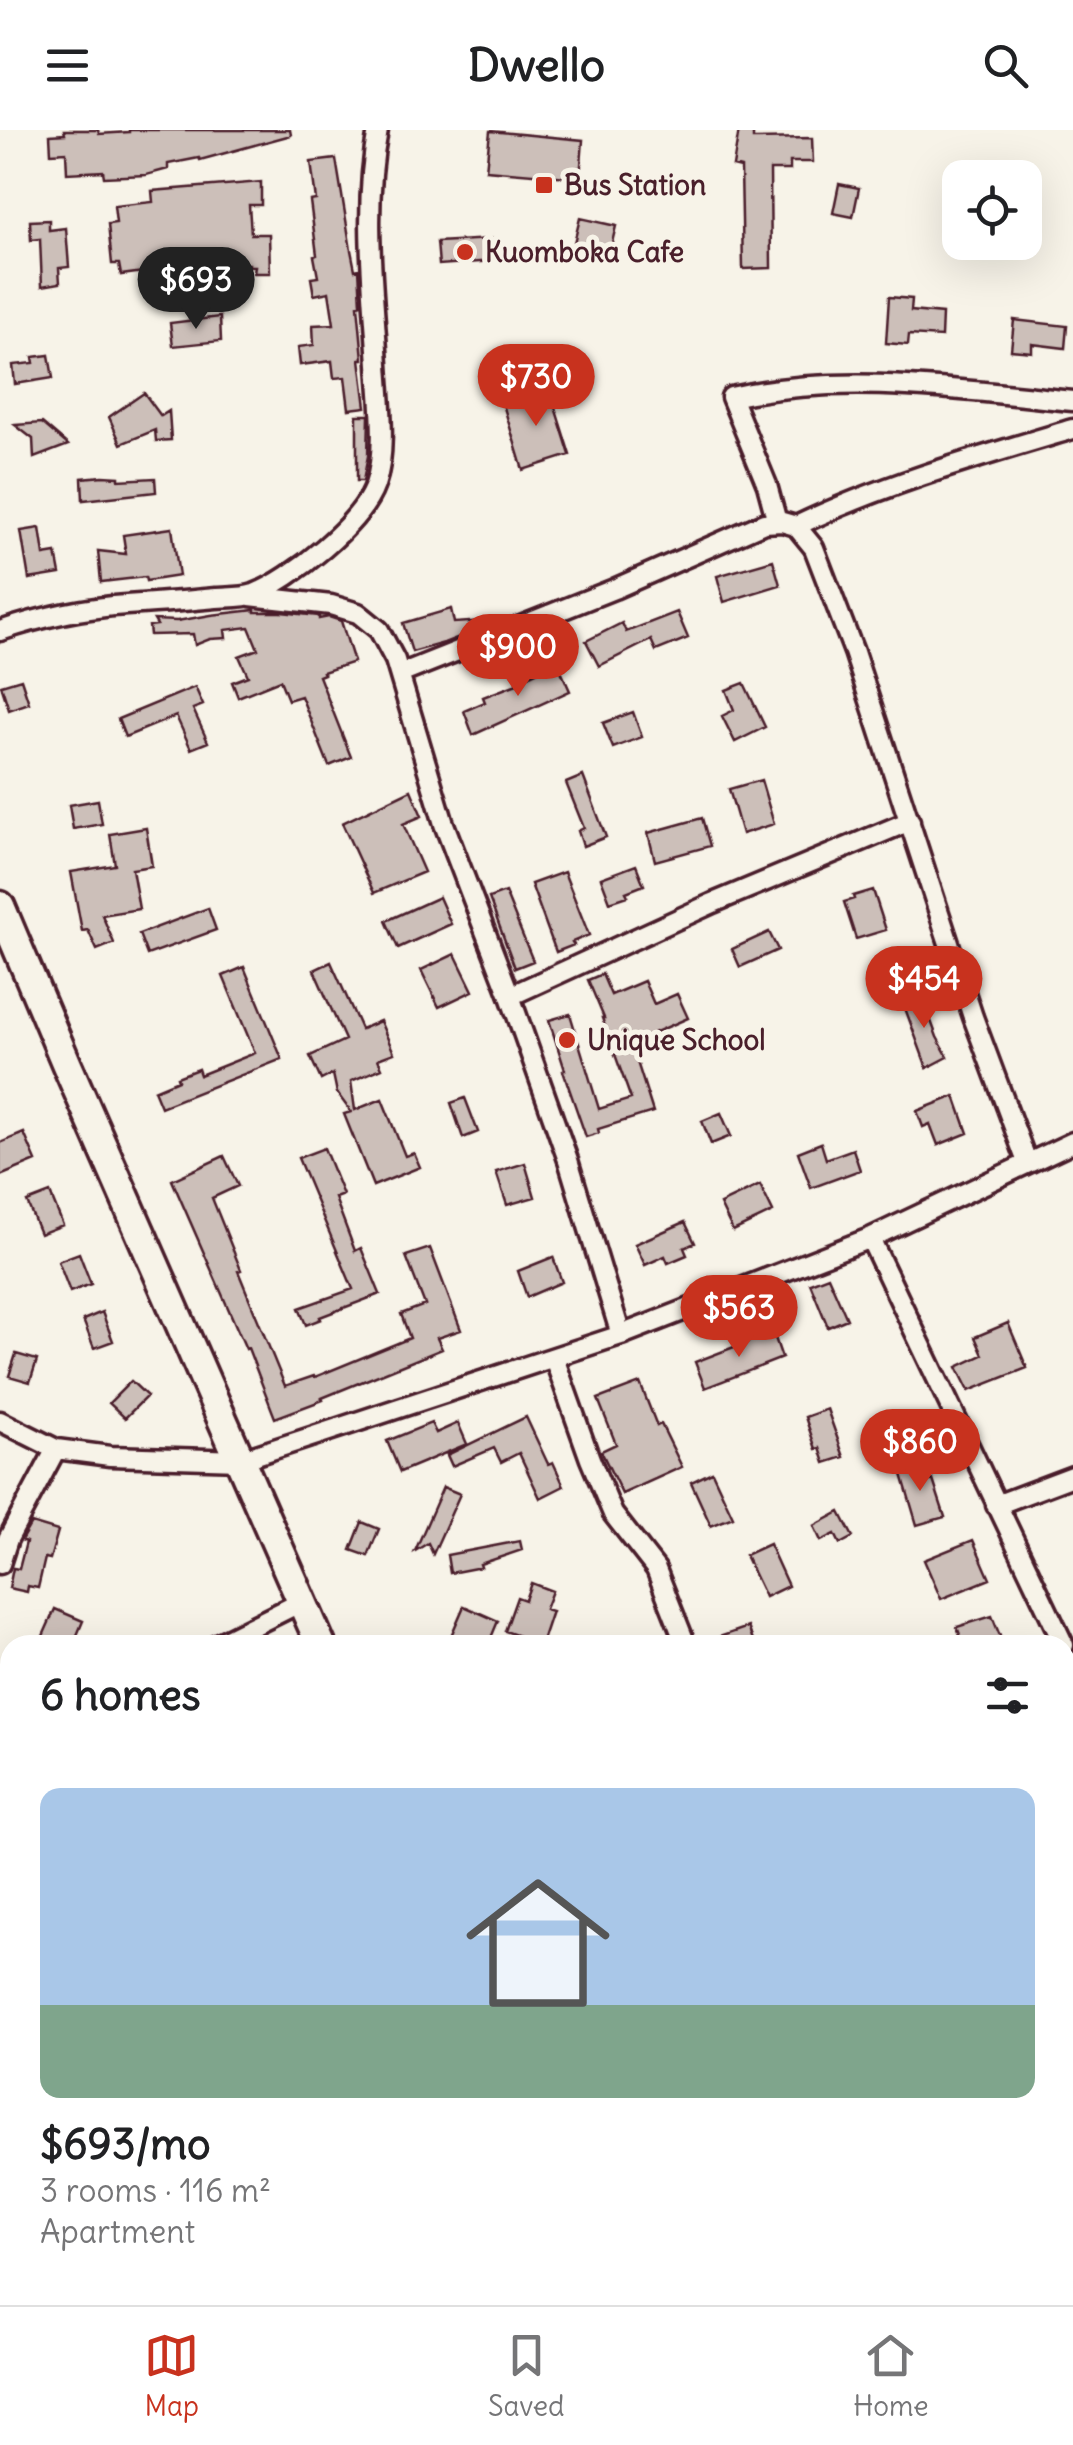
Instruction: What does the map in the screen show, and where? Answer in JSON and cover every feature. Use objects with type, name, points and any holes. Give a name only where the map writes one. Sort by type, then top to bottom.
[{"type":"main road","points":[[0,906],[317,1635]]},
{"type":"street","points":[[250,596],[324,548],[364,508],[376,482],[381,406],[371,247],[373,156],[378,130]]},
{"type":"street","points":[[1027,1162],[973,1016],[854,652],[814,548],[786,524],[731,397],[808,384],[846,384],[1073,401]]},
{"type":"street","points":[[400,674],[614,589],[764,523],[786,524],[948,466],[1073,430]]},
{"type":"street","points":[[0,631],[71,611],[250,596],[331,605],[358,613],[379,630],[400,674],[444,824],[568,1160],[621,1335]]},
{"type":"street","points":[[510,996],[910,820]]},
{"type":"street","points":[[0,1421],[56,1449],[110,1456],[242,1460],[621,1335],[870,1238],[1073,1142]]},
{"type":"street","points":[[870,1238],[1059,1635]]},
{"type":"street","points":[[554,1358],[613,1514],[656,1569],[682,1635]]},
{"type":"street","points":[[0,1564],[8,1540],[56,1449]]},
{"type":"street","points":[[996,1505],[1073,1476]]},
{"type":"street","points":[[235,1635],[303,1601]]},
{"type":"building","points":[[64,130],[98,130],[99,134],[129,130],[290,130],[291,135],[200,160],[168,164],[168,169],[146,175],[104,177],[103,171],[67,173],[66,152],[51,153],[50,135],[65,134]]},
{"type":"building","points":[[739,130],[753,130],[753,139],[812,138],[813,162],[790,162],[790,170],[770,170],[771,268],[743,269],[741,168],[733,166]]},
{"type":"building","points":[[490,131],[583,140],[580,178],[486,170]]},
{"type":"building","points":[[336,159],[355,270],[359,269],[361,304],[360,359],[366,407],[349,409],[345,377],[334,378],[332,361],[300,365],[298,347],[314,345],[313,325],[334,324],[329,292],[314,295],[311,278],[318,277],[310,201],[316,200],[311,162]]},
{"type":"building","points":[[261,182],[261,205],[249,205],[251,234],[269,234],[270,273],[254,273],[255,266],[249,264],[204,267],[205,278],[167,280],[166,269],[121,275],[119,264],[112,264],[108,224],[116,223],[114,206],[153,202],[152,191]]},
{"type":"building","points":[[839,184],[859,188],[853,217],[833,213]]},
{"type":"building","points":[[580,218],[616,226],[609,255],[573,247]]},
{"type":"building","points":[[49,220],[49,230],[66,228],[69,267],[59,268],[60,283],[42,286],[40,239],[31,240],[30,221]]},
{"type":"building","name":"Kuomboka Cafe","points":[[492,239],[493,261],[439,265],[437,242]]},
{"type":"building","points":[[889,297],[912,299],[911,311],[942,314],[941,337],[909,335],[908,345],[886,343]]},
{"type":"building","points":[[220,317],[221,341],[173,346],[170,323]]},
{"type":"building","points":[[1014,320],[1067,326],[1065,348],[1032,344],[1032,352],[1011,350]]},
{"type":"building","points":[[49,355],[53,378],[15,384],[13,365],[34,363],[33,357]]},
{"type":"building","points":[[549,388],[570,455],[523,470],[503,404]]},
{"type":"building","points":[[144,393],[161,416],[169,411],[171,440],[156,441],[155,430],[121,444],[109,417]]},
{"type":"building","points":[[357,415],[369,415],[363,481],[357,481]]},
{"type":"building","points":[[42,423],[68,445],[34,458],[33,439],[15,425]]},
{"type":"building","points":[[103,476],[119,480],[155,478],[156,492],[83,500],[82,478]]},
{"type":"building","points":[[40,528],[44,555],[56,553],[60,574],[29,579],[21,531]]},
{"type":"building","points":[[172,528],[179,576],[101,582],[98,551],[126,554],[123,535]]},
{"type":"building","points":[[773,560],[780,585],[724,602],[717,576]]},
{"type":"building","points":[[451,609],[454,623],[487,624],[412,652],[403,623]]},
{"type":"building","points":[[255,610],[341,621],[354,662],[319,676],[351,757],[329,766],[301,696],[288,700],[280,680],[238,697],[232,682],[248,676],[239,656],[258,649],[249,627],[225,630],[226,638],[195,645],[193,634],[150,635],[149,626],[157,625],[154,620],[177,621]]},
{"type":"building","points":[[677,612],[688,638],[656,651],[651,640],[599,666],[586,641],[622,623],[626,632]]},
{"type":"building","points":[[557,662],[570,691],[473,735],[464,711],[485,702],[483,697]]},
{"type":"building","points":[[21,679],[29,703],[9,710],[1,685]]},
{"type":"building","points":[[744,683],[765,727],[735,742],[722,716],[734,710],[726,690]]},
{"type":"building","points":[[195,687],[203,705],[193,709],[208,742],[191,749],[176,716],[125,737],[118,719]]},
{"type":"building","points":[[633,712],[642,737],[613,748],[603,723]]},
{"type":"building","points":[[583,776],[606,837],[583,846],[578,831],[584,828],[566,783]]},
{"type":"building","points":[[761,780],[774,824],[742,834],[729,789]]},
{"type":"building","points":[[411,790],[422,816],[403,824],[424,872],[374,893],[342,823]]},
{"type":"building","points":[[98,800],[102,824],[73,829],[69,805]]},
{"type":"building","points":[[702,818],[710,846],[655,861],[648,833]]},
{"type":"building","points":[[146,828],[152,866],[132,869],[139,909],[102,915],[114,943],[97,950],[88,930],[82,931],[71,872],[115,865],[110,834]]},
{"type":"building","points":[[636,865],[644,885],[610,902],[601,878]]},
{"type":"building","points":[[564,872],[589,935],[556,952],[531,884]]},
{"type":"building","points":[[873,890],[886,930],[856,939],[844,902]]},
{"type":"building","points":[[505,892],[533,961],[515,968],[489,898]]},
{"type":"building","points":[[439,897],[451,924],[398,948],[386,921]]},
{"type":"building","points":[[208,908],[216,930],[147,955],[139,934]]},
{"type":"building","points":[[769,932],[778,950],[740,967],[732,949]]},
{"type":"building","points":[[455,954],[473,991],[439,1007],[421,970]]},
{"type":"building","points":[[331,962],[361,1029],[380,1021],[394,1053],[378,1059],[382,1068],[351,1081],[355,1110],[382,1099],[405,1156],[414,1153],[420,1167],[373,1186],[344,1114],[351,1112],[337,1093],[333,1074],[321,1080],[310,1056],[345,1040],[314,970]]},
{"type":"building","points":[[244,967],[282,1059],[161,1107],[154,1090],[198,1069],[200,1075],[255,1053],[223,976]]},
{"type":"building","points":[[602,974],[611,995],[644,981],[654,1004],[677,994],[688,1018],[631,1043],[653,1112],[598,1129],[599,1133],[586,1137],[549,1020],[570,1014],[599,1109],[631,1099],[588,980]]},
{"type":"building","points":[[921,994],[948,1057],[927,1068],[902,1000]]},
{"type":"building","points":[[955,1096],[968,1133],[938,1145],[930,1124],[923,1127],[917,1111]]},
{"type":"building","points":[[465,1098],[478,1132],[463,1138],[451,1103]]},
{"type":"building","points":[[721,1113],[731,1136],[711,1144],[702,1121]]},
{"type":"building","points":[[24,1133],[36,1161],[0,1176],[0,1143]]},
{"type":"building","points":[[821,1143],[826,1159],[853,1149],[860,1170],[811,1188],[798,1152]]},
{"type":"building","points":[[324,1148],[343,1195],[335,1198],[355,1251],[361,1248],[380,1294],[306,1325],[299,1308],[353,1289],[298,1158]]},
{"type":"building","points":[[224,1156],[238,1186],[212,1198],[285,1386],[410,1338],[401,1314],[425,1305],[406,1256],[430,1248],[461,1330],[437,1338],[442,1349],[275,1418],[248,1348],[172,1180]]},
{"type":"building","points":[[525,1163],[535,1197],[507,1205],[496,1172]]},
{"type":"building","points":[[760,1185],[773,1212],[733,1231],[720,1204]]},
{"type":"building","points":[[50,1193],[63,1225],[40,1234],[27,1202]]},
{"type":"building","points":[[685,1222],[695,1243],[684,1248],[687,1255],[668,1263],[665,1256],[645,1265],[635,1244]]},
{"type":"building","points":[[79,1253],[91,1284],[70,1292],[58,1261]]},
{"type":"building","points":[[553,1257],[562,1282],[527,1297],[518,1271]]},
{"type":"building","points":[[828,1276],[847,1319],[828,1327],[810,1283]]},
{"type":"building","points":[[102,1312],[113,1341],[94,1348],[83,1320]]},
{"type":"building","points":[[1008,1323],[1027,1368],[969,1391],[957,1367],[983,1355],[975,1337]]},
{"type":"building","points":[[773,1332],[782,1358],[705,1388],[695,1362]]},
{"type":"building","points":[[16,1354],[37,1360],[30,1382],[9,1376]]},
{"type":"building","points":[[131,1381],[147,1396],[125,1418],[109,1403]]},
{"type":"building","points":[[640,1383],[657,1426],[661,1424],[682,1467],[622,1494],[601,1451],[616,1444],[598,1399]]},
{"type":"building","points":[[827,1409],[844,1457],[825,1463],[805,1417]]},
{"type":"building","points":[[526,1417],[548,1464],[553,1462],[564,1486],[540,1498],[519,1453],[501,1462],[494,1448],[452,1466],[447,1455]]},
{"type":"building","points":[[431,1423],[436,1433],[458,1423],[467,1444],[400,1472],[387,1441]]},
{"type":"building","points":[[904,1451],[919,1484],[933,1480],[945,1517],[917,1525],[896,1454]]},
{"type":"building","points":[[712,1472],[733,1517],[711,1526],[691,1482]]},
{"type":"building","points":[[443,1487],[460,1494],[433,1554],[428,1543],[415,1551]]},
{"type":"building","points":[[840,1512],[853,1537],[840,1544],[835,1534],[821,1541],[814,1526]]},
{"type":"building","points":[[362,1522],[379,1529],[368,1556],[351,1550]]},
{"type":"building","points":[[31,1523],[58,1531],[50,1559],[45,1558],[38,1588],[28,1586],[27,1592],[9,1588],[13,1568],[19,1569],[26,1542],[21,1540]]},
{"type":"building","points":[[973,1540],[990,1579],[941,1599],[924,1560]]},
{"type":"building","points":[[520,1541],[522,1550],[480,1564],[481,1567],[450,1573],[447,1555]]},
{"type":"building","points":[[769,1544],[788,1586],[765,1597],[745,1555]]},
{"type":"building","points":[[531,1583],[552,1591],[545,1609],[552,1611],[544,1635],[505,1631],[517,1597],[525,1600]]},
{"type":"building","points":[[464,1606],[498,1621],[492,1635],[451,1635]]},
{"type":"building","points":[[55,1609],[83,1621],[77,1635],[43,1635]]},
{"type":"building","points":[[992,1616],[1000,1635],[960,1635],[957,1627]]},
{"type":"building","points":[[748,1627],[751,1635],[725,1635]]},
{"type":"place","name":"Bus Station","points":[[544,185]]},
{"type":"place","name":"Kuomboka Cafe","points":[[465,252]]},
{"type":"place","name":"Unique School","points":[[567,1040]]}]
